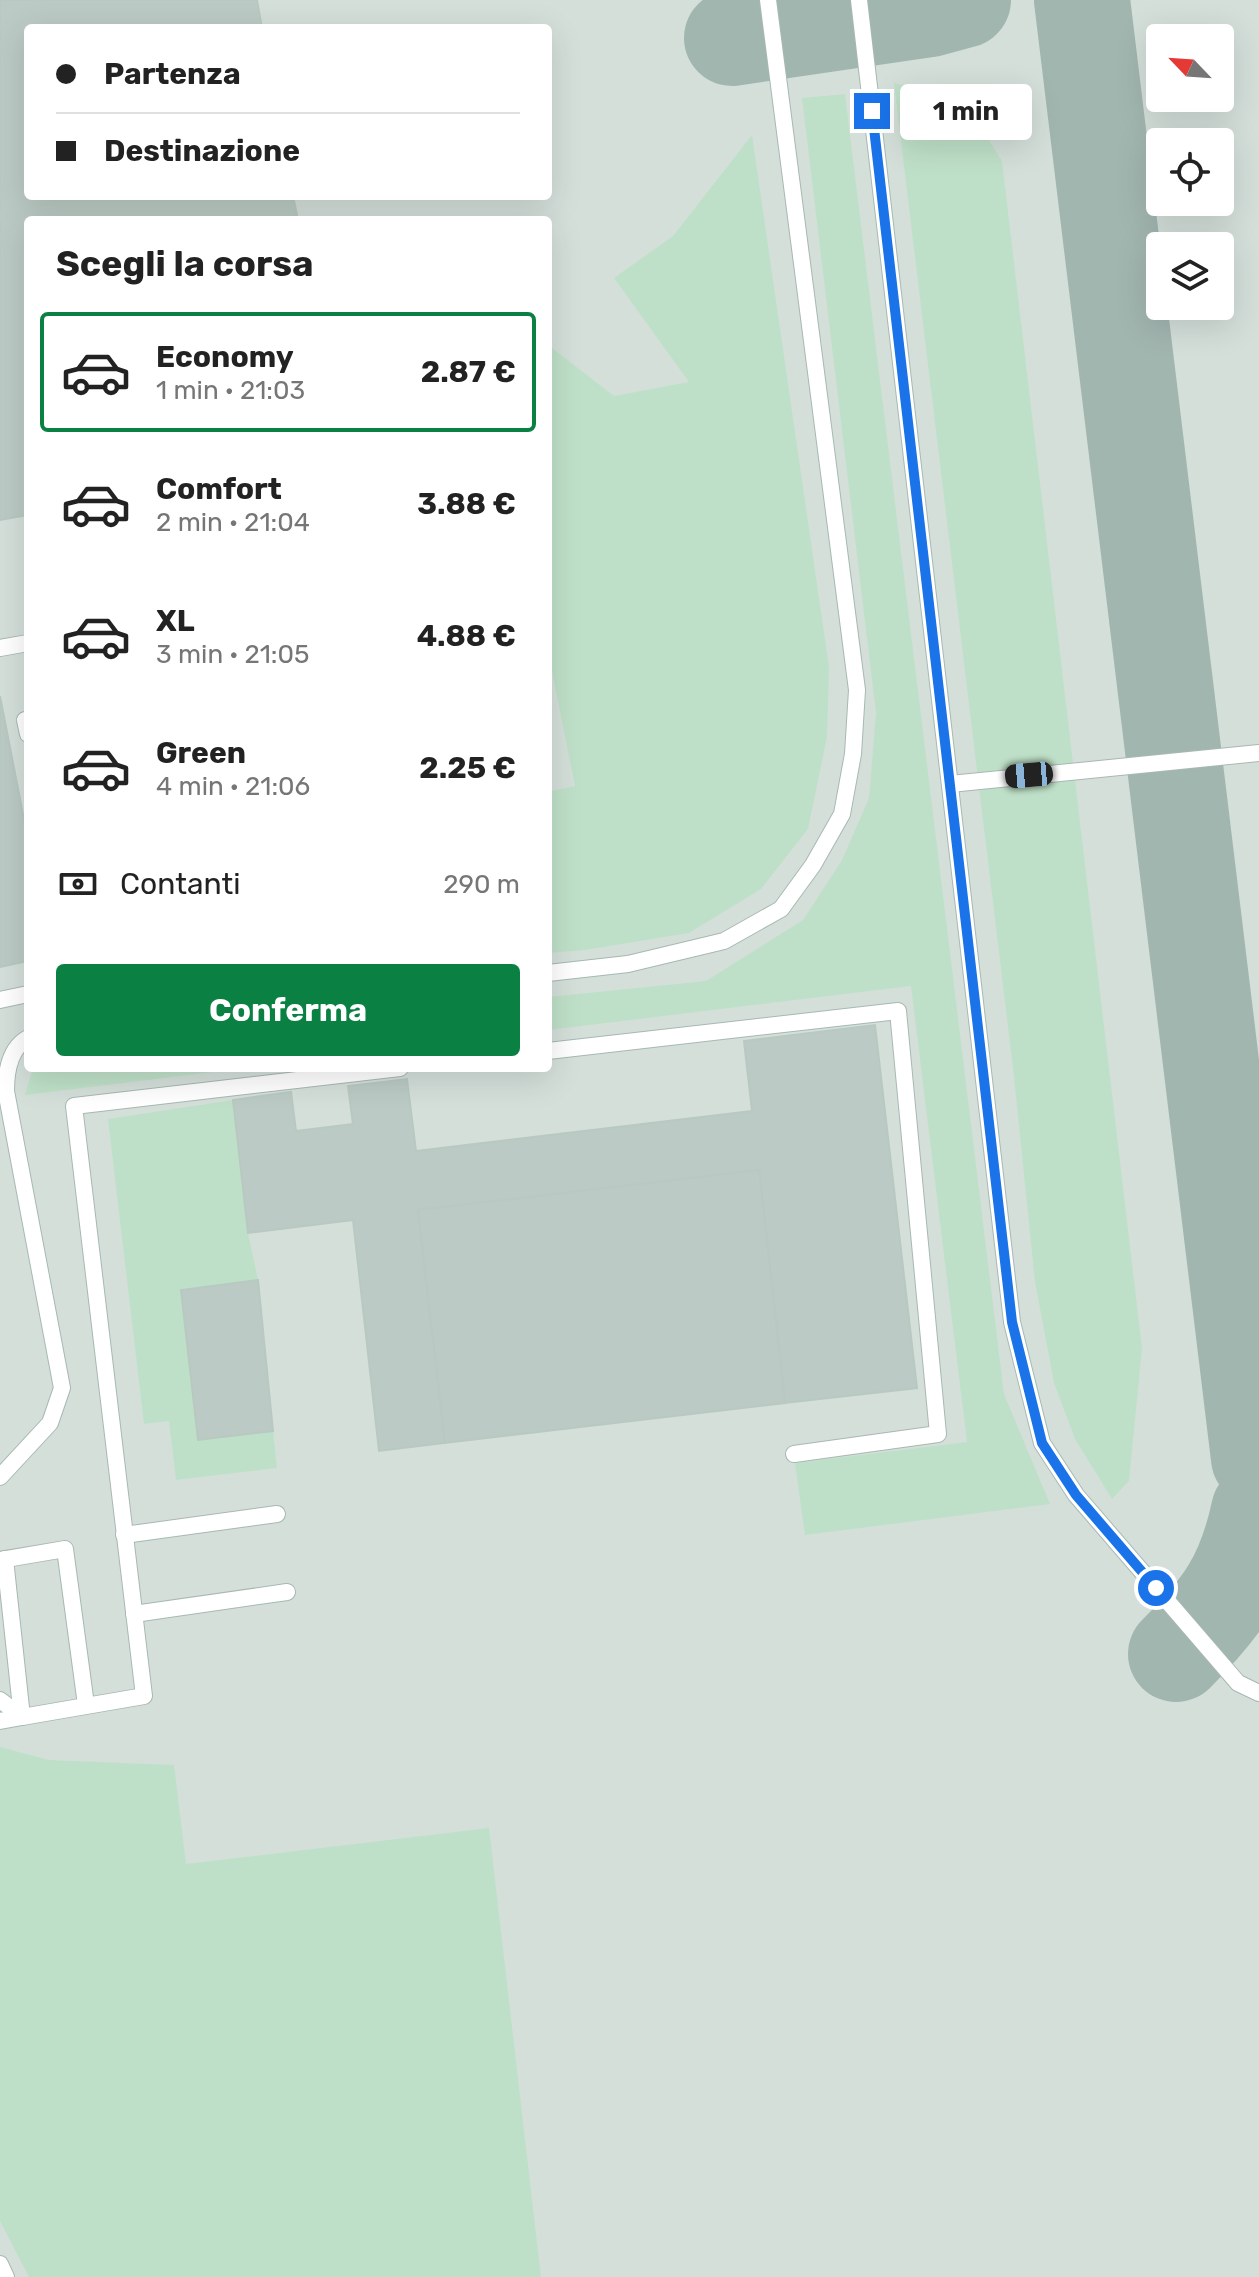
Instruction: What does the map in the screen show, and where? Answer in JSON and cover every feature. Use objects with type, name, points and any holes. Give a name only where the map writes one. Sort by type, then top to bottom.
[{"type":"lane","points":[[552,973],[628,964],[724,941],[781,909],[813,865],[842,814],[853,754],[857,690],[768,0]]},
{"type":"lane","points":[[859,0],[1012,1322],[1042,1443],[1076,1495],[1238,1683],[1259,1693]]},
{"type":"lane","points":[[0,648],[24,644]]},
{"type":"lane","points":[[950,784],[1259,753]]},
{"type":"lane","points":[[0,1000],[24,995]]},
{"type":"lane","points":[[552,1051],[898,1011],[938,1434],[794,1454]]},
{"type":"lane","points":[[0,1477],[50,1423],[62,1388],[6,1091],[6,1071],[24,1040]]},
{"type":"lane","points":[[0,1721],[144,1696],[74,1106],[366,1072]]},
{"type":"lane","points":[[124,1535],[277,1514]]},
{"type":"lane","points":[[22,1717],[2,1560],[65,1549],[86,1705]]},
{"type":"lane","points":[[134,1614],[287,1592]]},
{"type":"lane","points":[[0,1700],[22,1717]]},
{"type":"lane","points":[[0,2264],[6,2277]]},
{"type":"shaded area","points":[[0,0],[1259,0],[1259,2277],[0,2277]]},
{"type":"green space","points":[[894,83],[932,94],[959,107],[980,128],[1002,161],[1142,1348],[1129,1481],[1112,1499],[1075,1439],[1054,1383],[1035,1282],[1014,1077]]},
{"type":"green space","points":[[845,94],[1004,1394],[1050,1504],[805,1535],[795,1463],[967,1442],[911,986],[552,1030],[552,997],[706,981],[803,920],[842,860],[869,798],[876,713],[802,98]]},
{"type":"green space","points":[[752,135],[829,667],[827,737],[808,829],[761,889],[689,933],[552,953],[552,791],[575,786],[552,671],[552,348],[614,396],[689,382],[614,278],[673,236]]},
{"type":"green space","points":[[32,1072],[212,1072],[25,1095]]},
{"type":"green space","points":[[233,1100],[248,1233],[258,1280],[181,1290],[198,1439],[273,1431],[277,1468],[176,1480],[169,1421],[144,1424],[108,1119]]},
{"type":"green space","points":[[0,1747],[49,1760],[174,1765],[186,1864],[489,1828],[541,2277],[29,2277],[0,2221]]},
{"type":"building","points":[[0,0],[257,0],[261,24],[24,24],[24,200],[294,200],[297,216],[24,216],[24,516],[0,520]]},
{"type":"building","points":[[0,696],[24,819],[24,962],[0,967]]},
{"type":"building","points":[[875,1025],[917,1388],[785,1403],[759,1170],[418,1210],[445,1443],[379,1451],[353,1220],[248,1233],[233,1100],[291,1092],[296,1131],[353,1124],[348,1086],[407,1079],[416,1151],[752,1111],[744,1041]]},
{"type":"building","points":[[759,1170],[785,1403],[445,1443],[418,1210]]},
{"type":"building","points":[[258,1280],[273,1431],[198,1440],[181,1290]]},
{"type":"taxiway","points":[[732,38],[930,9],[963,0]]},
{"type":"taxiway","points":[[1082,0],[1259,1458]]},
{"type":"taxiway","points":[[1176,1654],[1230,1590],[1247,1555],[1259,1511]]},
{"type":"route","points":[[872,111],[1012,1322],[1042,1443],[1076,1495],[1156,1588]]}]
